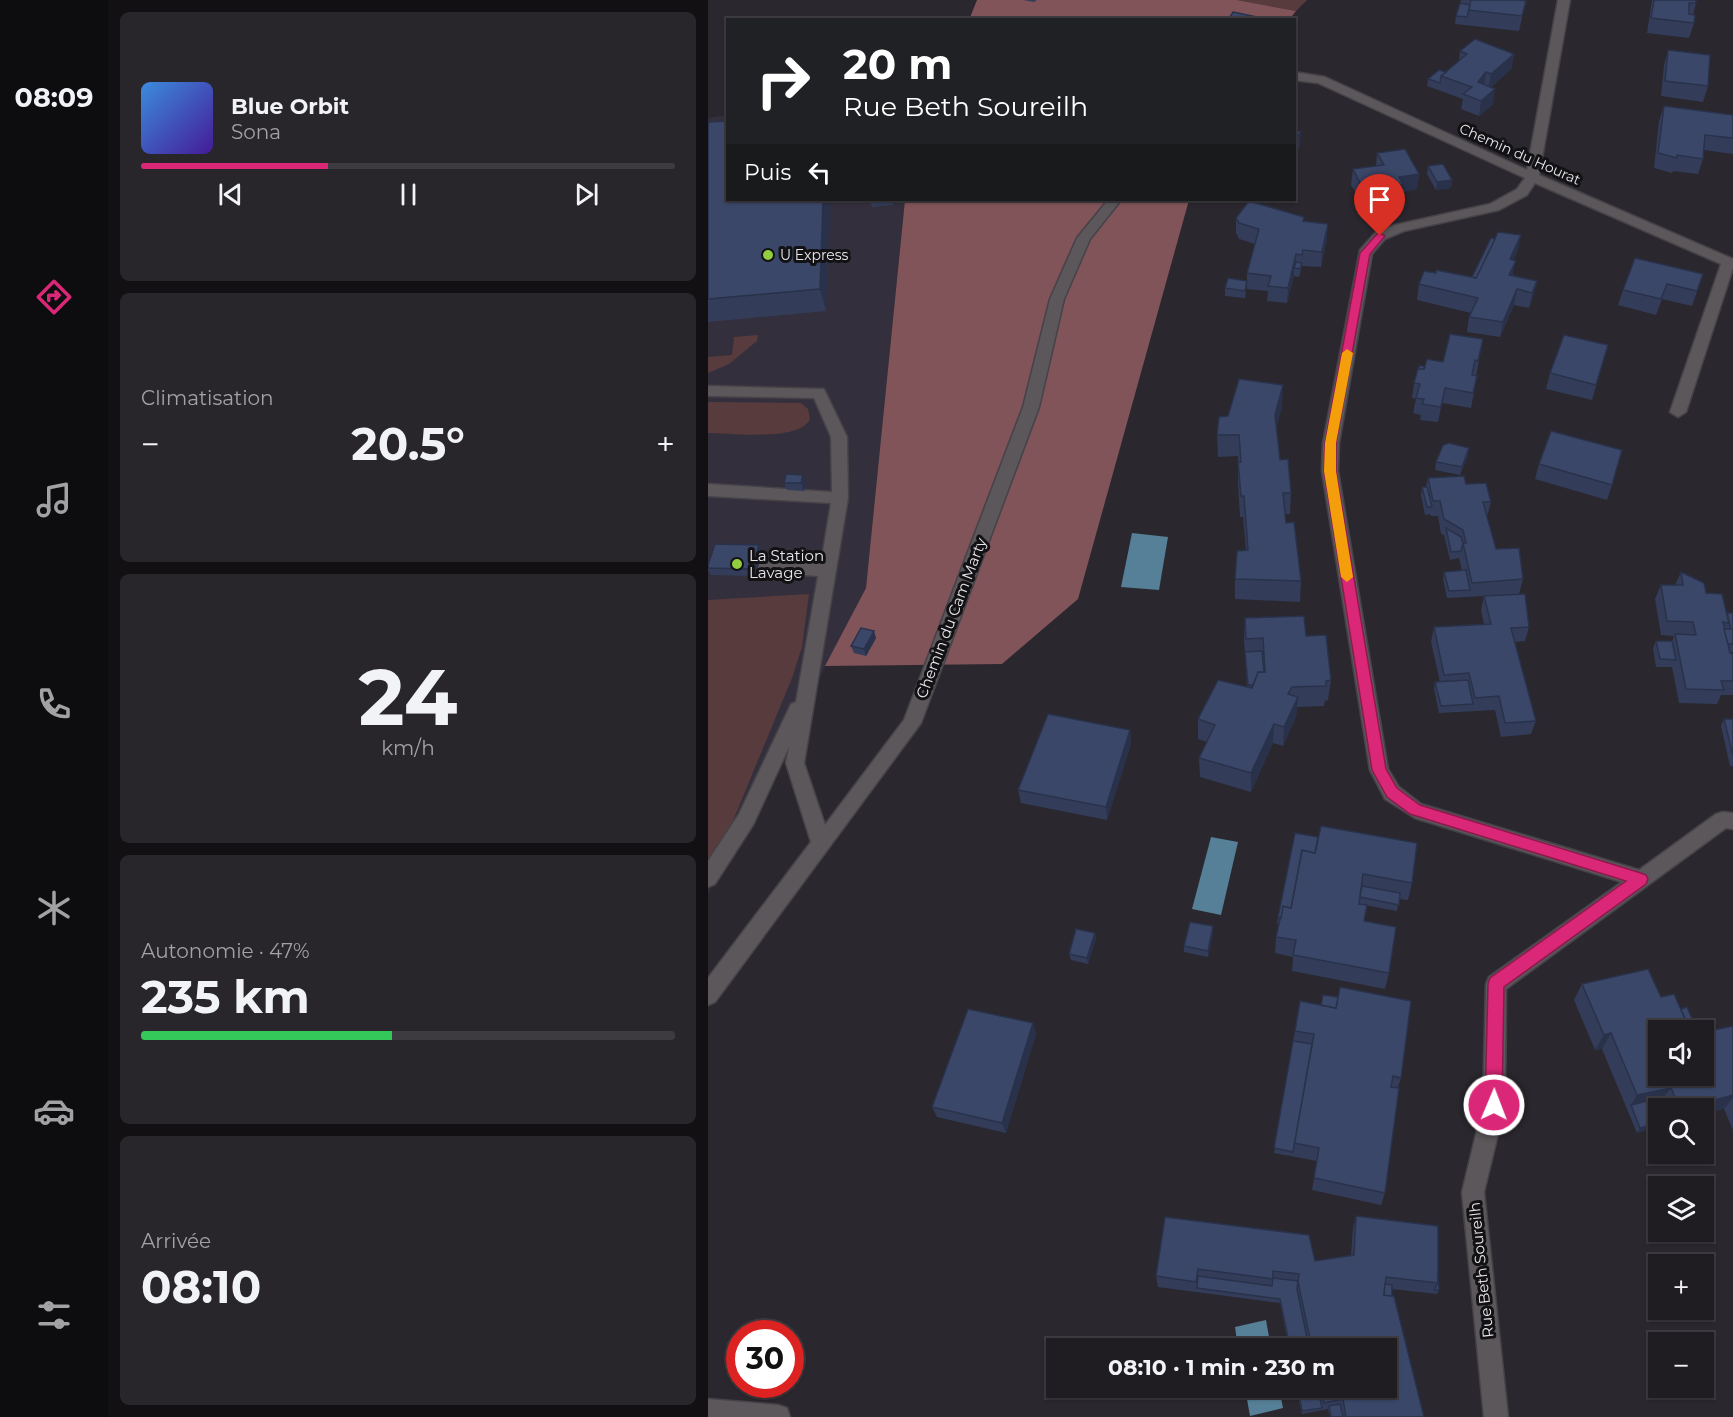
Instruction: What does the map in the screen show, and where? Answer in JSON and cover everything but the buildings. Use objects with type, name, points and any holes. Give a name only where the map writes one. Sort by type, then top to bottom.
[{"type":"street","points":[[1564,0],[1532,177],[1522,192],[1494,207],[1400,228],[1380,236],[1365,253],[1330,443],[1330,471],[1379,770],[1392,793],[1415,810],[1641,879]]},
{"type":"street","name":"Chemin du Hourat","points":[[1296,76],[1321,80],[1532,177],[1730,263]]},
{"type":"street","name":"Chemin du Cam Marty","points":[[709,988],[912,723],[1031,407],[1057,299],[1084,238],[1113,201]]},
{"type":"street","points":[[1678,412],[1730,263]]},
{"type":"street","points":[[708,391],[819,393],[839,438],[840,498],[795,763],[821,843]]},
{"type":"street","points":[[708,490],[840,498]]},
{"type":"street","points":[[759,566],[827,570]]},
{"type":"street","points":[[708,878],[746,819],[806,691]]},
{"type":"street","name":"Rue Beth Soureilh","points":[[1496,1417],[1473,1192],[1494,1105],[1496,984],[1723,820],[1733,821]]},
{"type":"street","points":[[708,1411],[778,1417]]},
{"type":"shaded area","points":[[977,0],[1237,0],[1296,11],[1291,18],[970,18]]},
{"type":"shaded area","points":[[1237,0],[1307,0],[1296,11]]},
{"type":"shaded area","points":[[726,115],[726,201],[905,201],[866,588],[708,894],[708,118]]},
{"type":"shaded area","points":[[905,201],[1189,201],[1078,599],[1002,664],[825,666],[866,588]]},
{"type":"shaded area","points":[[758,335],[757,341],[729,364],[708,373],[708,357],[732,355],[734,337]]},
{"type":"shaded area","points":[[708,402],[801,403],[808,409],[810,419],[804,426],[779,434],[708,433]]},
{"type":"shaded area","points":[[809,594],[802,647],[792,678],[730,828],[708,861],[708,600]]},
{"type":"water","points":[[1132,533],[1168,537],[1159,590],[1121,587]]},
{"type":"water","points":[[1211,837],[1238,842],[1221,915],[1192,909]]},
{"type":"water","points":[[1266,1320],[1269,1338],[1237,1338],[1235,1327]]},
{"type":"water","points":[[1247,1398],[1281,1398],[1283,1408],[1250,1416]]},
{"type":"slow traffic","points":[[1347,353],[1330,443],[1330,471],[1347,577]]},
{"type":"place","name":"U Express","points":[[768,255]]},
{"type":"place","name":"La Station Lavage","points":[[737,564]]},
{"type":"route","points":[[1380,236],[1365,253],[1330,443],[1330,471],[1379,770],[1392,793],[1415,810],[1641,879],[1496,984],[1494,1105]]}]
